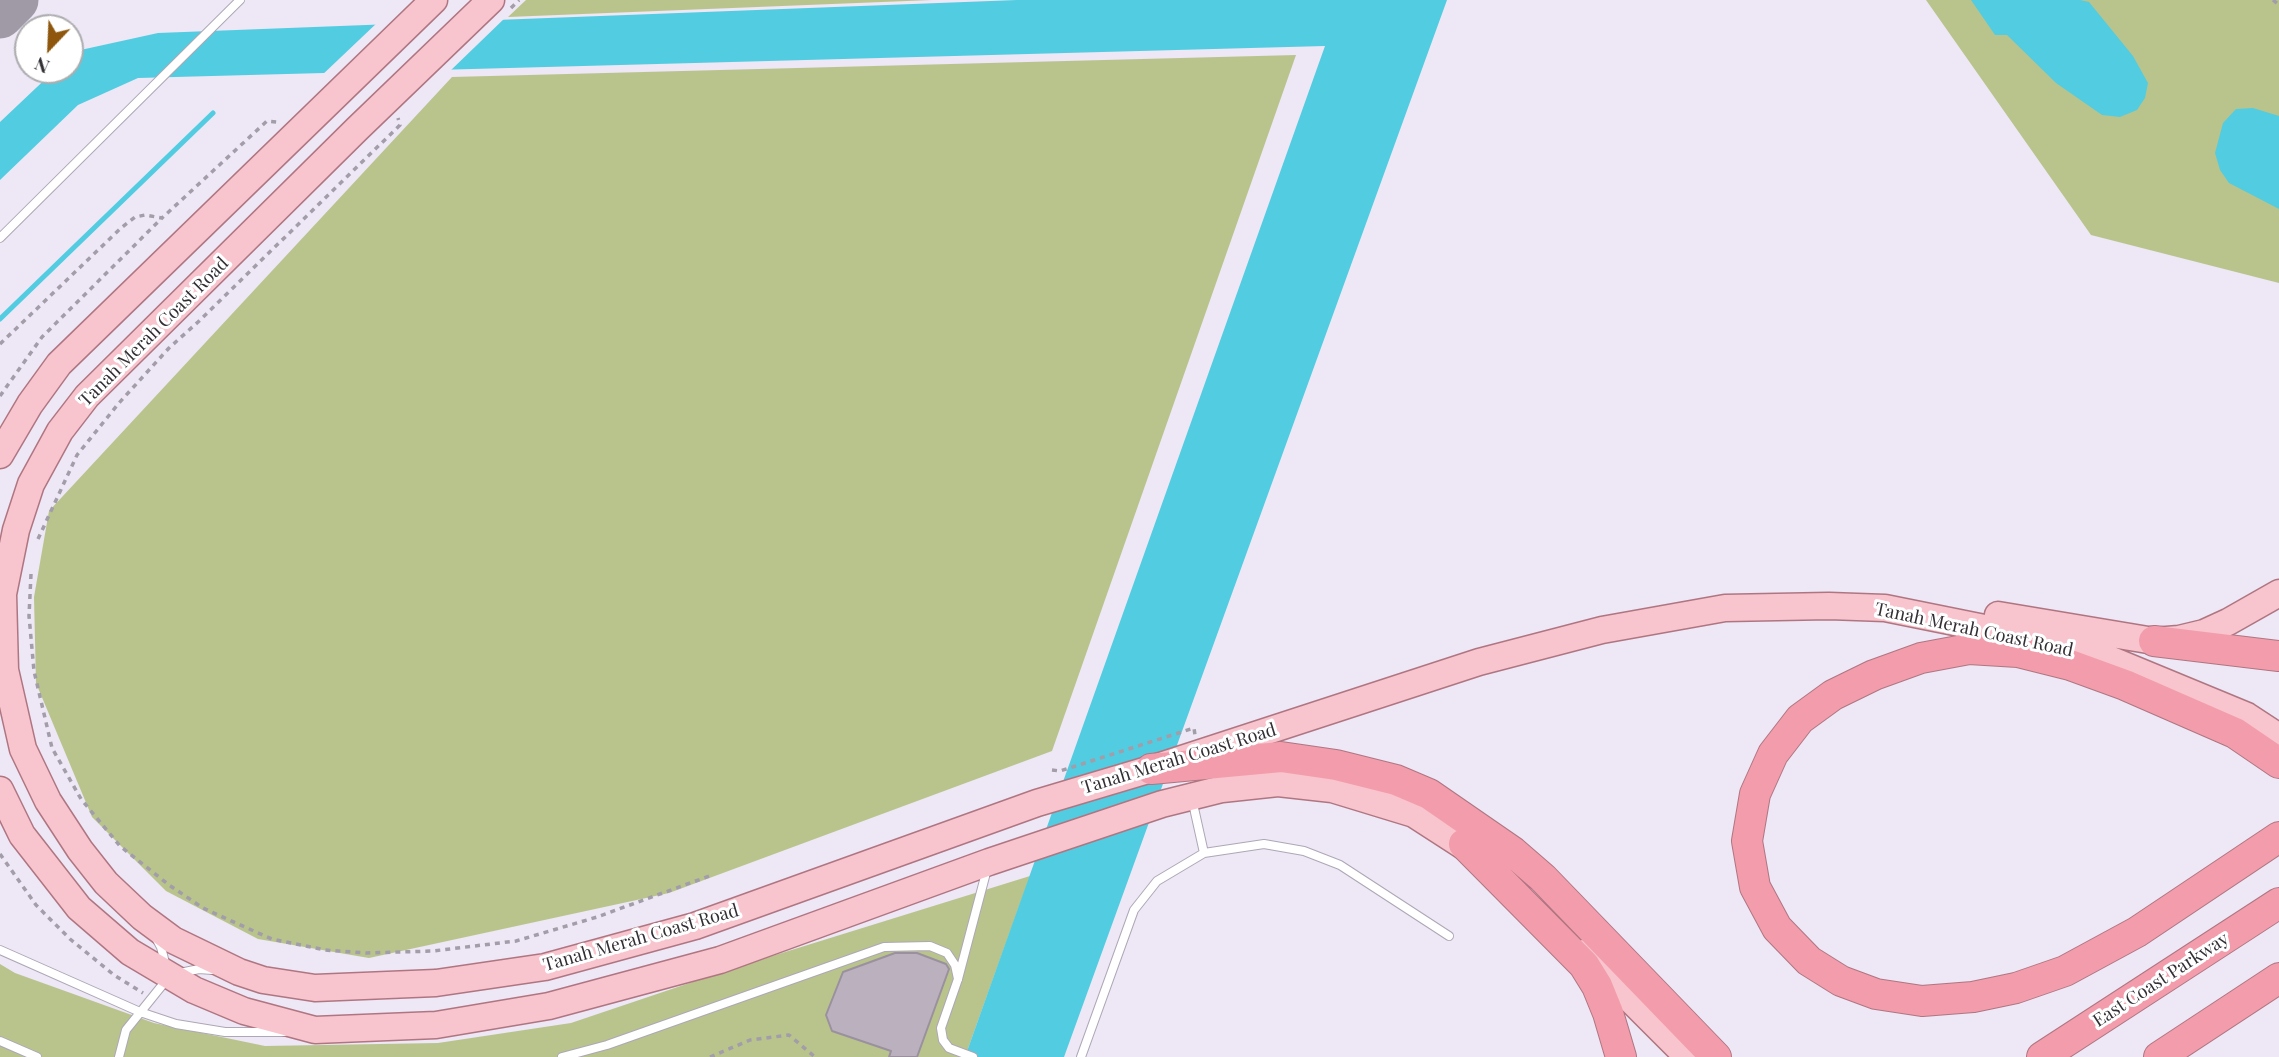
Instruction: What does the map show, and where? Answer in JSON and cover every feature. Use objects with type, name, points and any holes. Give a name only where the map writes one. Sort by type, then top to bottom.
[{"type":"highway","points":[[2154,641],[2279,656]]},
{"type":"highway","points":[[2279,762],[2235,733],[2114,681],[2070,665],[2018,652],[1969,649],[1921,659],[1874,675],[1833,695],[1800,719],[1773,754],[1755,794],[1747,841],[1755,887],[1777,928],[1809,961],[1841,981],[1876,994],[1922,1001],[1973,997],[2065,971],[2137,932],[2279,836]]},
{"type":"highway","points":[[1151,769],[1281,757],[1336,765],[1395,780],[1429,794],[1513,852],[1542,878],[1716,1057]]},
{"type":"highway","points":[[1464,844],[1584,965],[1605,1004],[1621,1057]]},
{"type":"highway","name":"East Coast Parkway","points":[[2042,1057],[2279,903]]},
{"type":"highway","points":[[2160,1057],[2279,978]]},
{"type":"main road","name":"Tanah Merah Coast Road","points":[[491,0],[88,396],[60,431],[31,484],[16,530],[3,594],[5,670],[23,748],[48,801],[80,850],[106,883],[142,917],[173,940],[239,972],[263,980],[315,988],[436,984],[545,967],[695,926],[1037,803],[1151,769],[1479,662],[1602,630],[1725,608],[1885,608],[1998,631],[2109,659],[2247,716],[2279,737]]},
{"type":"main road","points":[[0,455],[30,404],[59,364],[431,3]]},
{"type":"main road","points":[[1885,608],[2000,615],[2154,641],[2204,633],[2279,593]]},
{"type":"main road","points":[[0,790],[22,835],[79,908],[130,952],[194,990],[244,1012],[315,1030],[436,1025],[549,1006],[720,960],[989,862],[1162,804],[1222,789],[1278,783],[1332,789],[1414,814],[1464,844],[1521,890],[1688,1057]]},
{"type":"main road","points":[[695,926],[698,945],[706,953],[720,960]]},
{"type":"lane","points":[[0,238],[240,0]]},
{"type":"lane","points":[[1192,796],[1204,853]]},
{"type":"lane","points":[[1081,1057],[1134,910],[1157,881],[1204,853],[1264,845],[1304,851],[1340,865],[1449,936]]},
{"type":"lane","points":[[973,1057],[949,1048],[943,1040],[941,1028],[958,979],[989,862]]},
{"type":"lane","points":[[142,917],[161,947],[169,976]]},
{"type":"lane","points":[[562,1057],[607,1045],[884,947],[930,946],[947,953],[958,979]]},
{"type":"lane","points":[[0,950],[140,1012],[176,1024],[225,1032],[315,1030]]},
{"type":"lane","points":[[119,1057],[126,1030],[169,976],[199,968],[239,972]]},
{"type":"lane","points":[[0,1041],[37,1057]]},
{"type":"path","points":[[2273,0],[2279,5]]},
{"type":"path","points":[[37,541],[77,455],[119,403],[169,348],[400,125],[398,116]]},
{"type":"path","points":[[0,396],[42,337],[162,218],[267,121],[278,122],[284,117]]},
{"type":"path","points":[[0,344],[135,217],[145,215],[162,218]]},
{"type":"path","points":[[31,565],[29,616],[34,671],[52,748],[81,799],[120,846],[203,908],[238,924],[272,939],[325,950],[366,953],[433,951],[516,941],[597,917],[712,875]]},
{"type":"path","points":[[1052,770],[1060,771],[1180,732]]},
{"type":"path","points":[[0,854],[36,905],[70,939],[114,975],[152,998]]},
{"type":"path","points":[[710,1057],[750,1040],[789,1035],[815,1057]]},
{"type":"green space","points":[[526,0],[932,0],[508,17]]},
{"type":"green space","points":[[1926,0],[2279,0],[2279,283],[2091,235]]},
{"type":"green space","points":[[1296,55],[1052,751],[669,893],[369,958],[258,939],[166,891],[92,817],[36,683],[34,597],[49,511],[452,77]]},
{"type":"green space","points":[[1030,876],[965,1057],[0,1057],[0,964],[15,973],[154,1023],[265,1046],[438,1043],[571,1023],[740,966]]},
{"type":"water","points":[[1017,0],[1447,0],[1064,1057],[965,1057],[1325,46],[138,78],[78,105],[0,180],[0,122],[40,84],[84,84],[84,49],[158,33]]},
{"type":"water","points":[[1971,0],[2089,2],[2133,56],[2148,83],[2145,98],[2137,110],[2120,117],[2102,115],[2056,83],[2007,35],[1995,35]]},
{"type":"water","points":[[2253,108],[2279,116],[2279,209],[2229,183],[2220,170],[2215,153],[2223,123],[2236,109]]},
{"type":"pier","points":[[507,16],[448,73],[320,77],[379,21]]},
{"type":"building","points":[[895,953],[917,953],[946,964],[949,969],[917,1057],[889,1057],[891,1051],[832,1031],[826,1015],[843,972]]},
{"type":"waterway","points":[[0,319],[213,113]]},
{"type":"taxiway","points":[[0,15],[15,0]]}]
